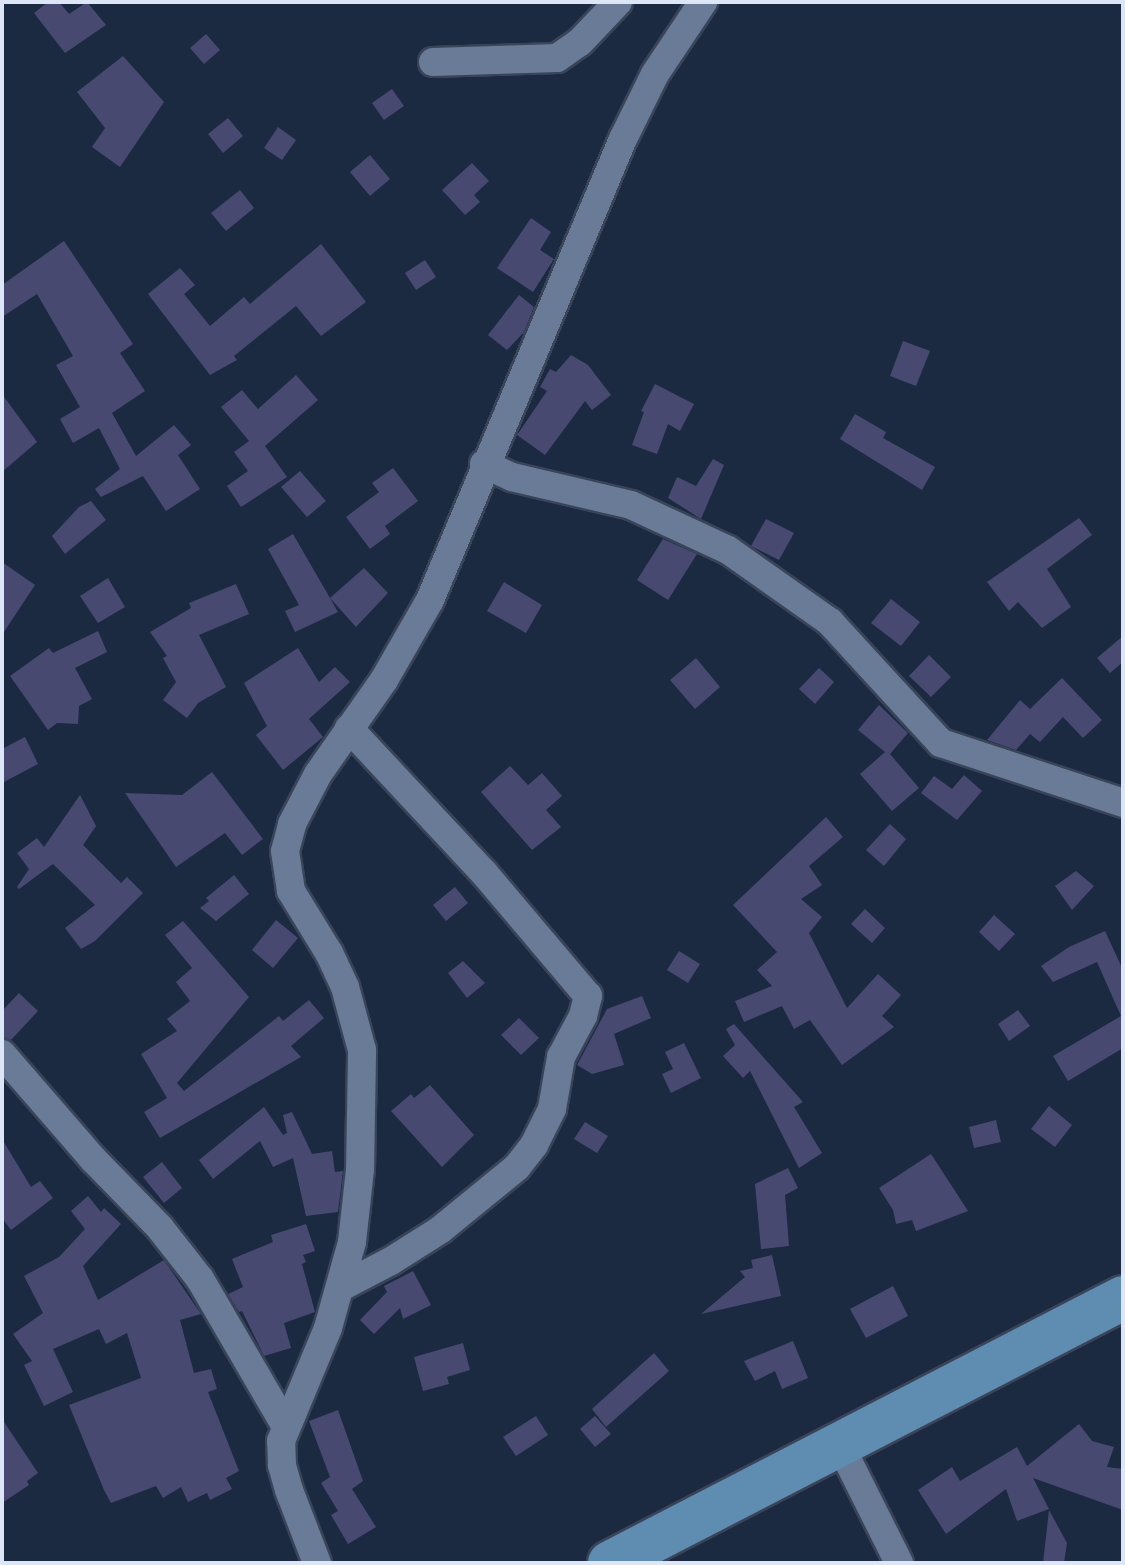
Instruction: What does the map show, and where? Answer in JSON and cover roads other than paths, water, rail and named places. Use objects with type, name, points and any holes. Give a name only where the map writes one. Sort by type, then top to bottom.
[{"type":"main road","points":[[610,1563],[1123,1298]]},
{"type":"street","points":[[433,62],[557,58],[580,42],[618,2]]},
{"type":"street","points":[[317,1563],[282,1465],[285,1425],[328,1328],[352,1242],[360,1170],[362,1050],[345,987],[329,953],[291,891],[285,851],[302,802],[384,680],[430,600],[484,464],[551,315],[623,139],[655,74],[703,2]]},
{"type":"street","points":[[484,464],[512,477],[631,505],[728,550],[830,622],[941,743],[1123,803]]},
{"type":"street","points":[[341,1287],[440,1230],[517,1167],[534,1145],[552,1109],[561,1057],[583,1016],[588,996],[484,873],[349,728]]},
{"type":"street","points":[[2,1054],[183,1256],[227,1320],[285,1425]]},
{"type":"street","points":[[840,1445],[899,1563]]}]
